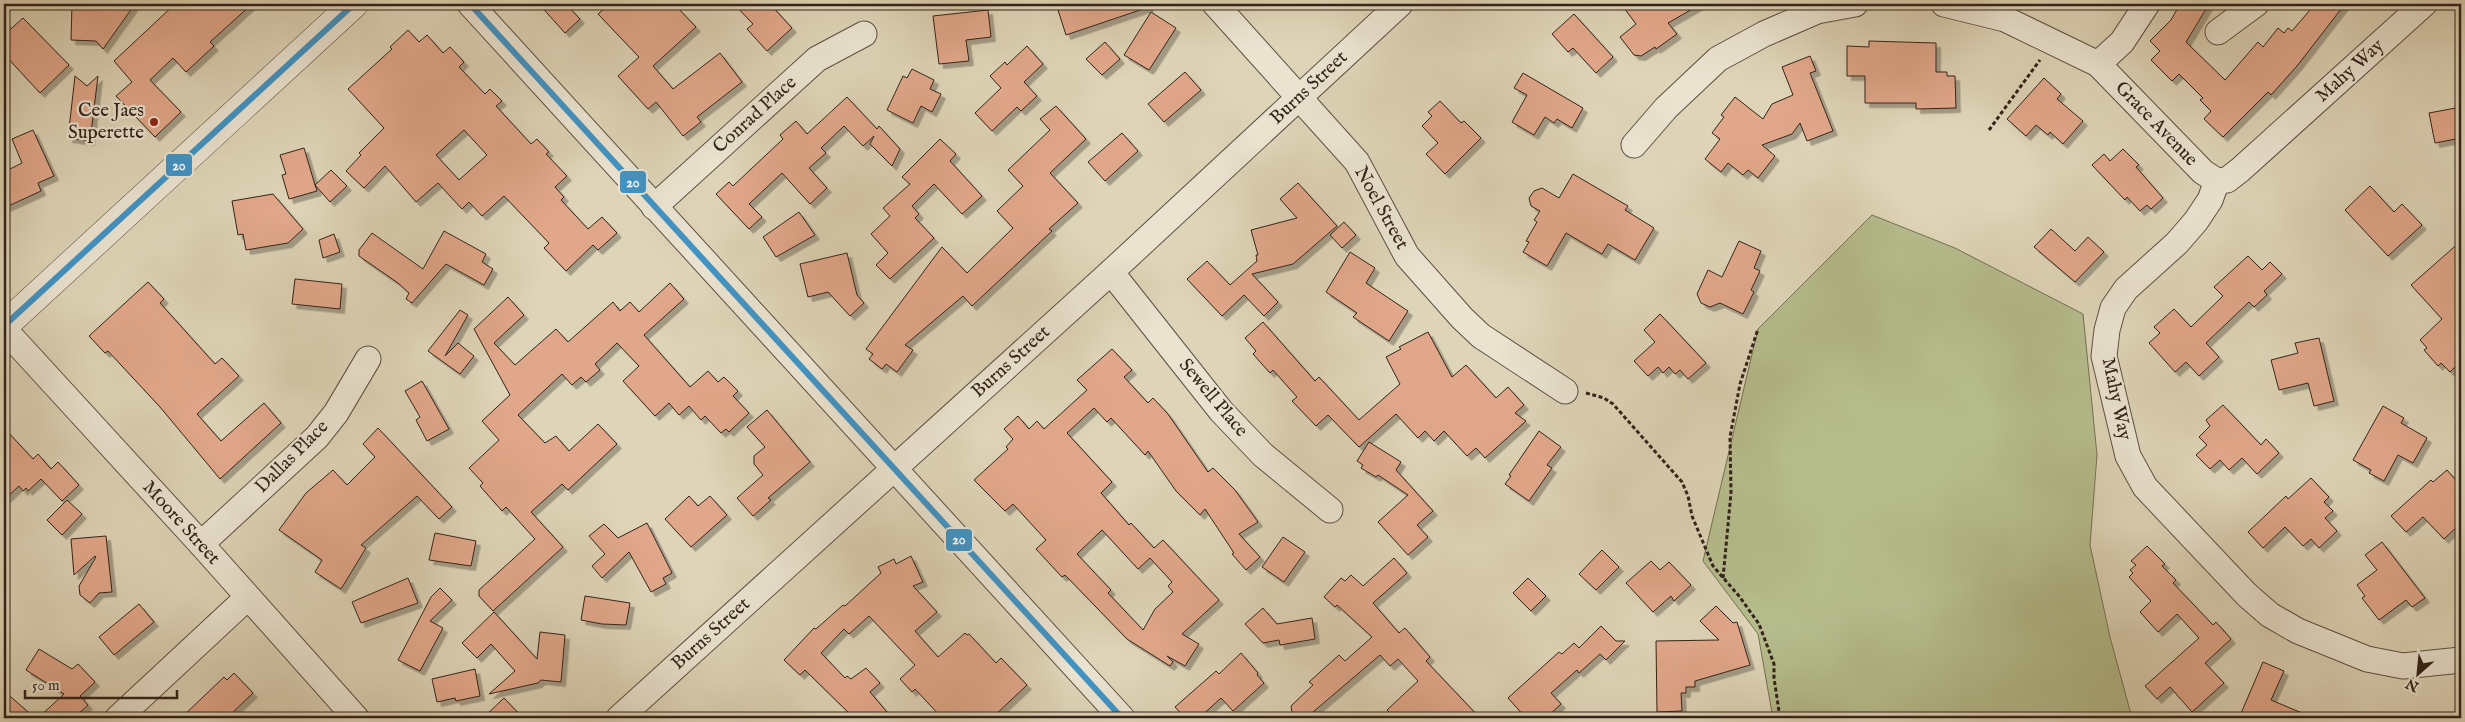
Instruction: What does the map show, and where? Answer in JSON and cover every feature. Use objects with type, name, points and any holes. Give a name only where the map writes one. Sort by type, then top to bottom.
[{"type":"street","points":[[4,327],[354,4]]},
{"type":"street","points":[[470,4],[1122,718]]},
{"type":"street","name":"Noel Street","points":[[1215,4],[1357,162],[1407,256],[1462,318],[1481,336],[1565,391]]},
{"type":"street","name":"Burns Street","points":[[619,718],[1111,272],[1400,4]]},
{"type":"street","points":[[1634,145],[1666,108],[1718,59],[1764,34],[1817,11],[1854,4]]},
{"type":"street","name":"Grace Avenue","points":[[1944,4],[2005,19],[2098,64],[2203,172],[2216,181]]},
{"type":"street","name":"Grace Avenue","points":[[2098,64],[2122,42],[2147,4]]},
{"type":"street","points":[[2218,32],[2256,4]]},
{"type":"street","name":"Mahy Way","points":[[2424,4],[2240,170],[2227,180],[2216,181],[2210,200],[2196,221],[2177,243],[2126,289],[2111,316],[2104,356],[2128,456],[2144,487],[2246,595],[2270,615],[2298,631],[2367,659],[2403,666],[2461,660]]},
{"type":"street","name":"Conrad Place","points":[[654,206],[817,59],[864,34]]},
{"type":"street","name":"Sewell Place","points":[[1111,272],[1221,411],[1263,455],[1330,510]]},
{"type":"street","name":"Moore Street","points":[[4,327],[356,718]]},
{"type":"street","name":"Dallas Place","points":[[201,544],[316,437],[336,413],[368,359]]},
{"type":"street","points":[[118,718],[247,598]]},
{"type":"path","points":[[1989,130],[2053,42]]},
{"type":"path","points":[[1723,579],[1730,493],[1730,437],[1740,384],[1758,328]]},
{"type":"path","points":[[1565,391],[1590,393],[1612,404],[1672,469],[1688,496],[1692,516],[1713,566],[1739,596],[1759,624],[1774,664],[1774,678],[1780,718]]},
{"type":"green space","points":[[1872,215],[1955,248],[2083,314],[2097,455],[2090,545],[2110,637],[2132,718],[1773,718],[1758,634],[1703,561],[1758,329]]},
{"type":"building","points":[[72,4],[135,4],[103,49],[96,41],[71,40]]},
{"type":"building","points":[[175,4],[252,4],[210,42],[214,46],[186,72],[173,58],[150,80],[181,112],[155,137],[116,96],[132,82],[114,61]]},
{"type":"building","points":[[539,4],[566,4],[580,19],[565,33]]},
{"type":"building","points":[[610,4],[674,4],[696,27],[653,66],[673,89],[720,53],[742,82],[697,117],[701,122],[683,136],[656,102],[648,109],[618,76],[639,57],[598,14]]},
{"type":"building","points":[[734,4],[770,4],[792,28],[767,51],[747,29],[753,24]]},
{"type":"building","points":[[1076,4],[1148,4],[1149,7],[1066,35],[1058,10]]},
{"type":"building","points":[[1621,4],[1701,4],[1668,23],[1677,34],[1656,49],[1655,47],[1641,56],[1634,55],[1620,37],[1636,24]]},
{"type":"building","points":[[2180,4],[2209,4],[2186,42],[2225,80],[2258,42],[2263,47],[2278,28],[2284,33],[2288,28],[2292,31],[2315,4],[2345,4],[2297,66],[2271,95],[2268,92],[2223,137],[2204,119],[2211,111],[2200,100],[2203,98],[2179,74],[2172,81],[2151,60],[2160,51],[2150,41],[2171,20]]},
{"type":"building","points":[[988,10],[991,37],[966,40],[969,61],[939,64],[933,16]]},
{"type":"building","points":[[1151,12],[1176,28],[1149,70],[1124,55]]},
{"type":"building","points":[[1574,14],[1613,57],[1596,73],[1573,48],[1568,52],[1552,34]]},
{"type":"building","points":[[23,18],[69,65],[40,93],[4,54],[4,35]]},
{"type":"building","points":[[408,30],[419,42],[427,35],[443,53],[450,47],[464,62],[459,67],[485,94],[490,89],[502,101],[496,106],[531,144],[537,139],[549,152],[546,154],[567,176],[555,187],[564,197],[561,200],[588,229],[602,217],[617,233],[598,250],[593,245],[566,271],[544,248],[549,243],[504,196],[482,216],[469,202],[462,209],[438,183],[416,202],[385,166],[364,188],[346,171],[361,155],[359,153],[384,128],[348,89],[392,49],[390,47]],"holes":[[[464,130],[487,155],[459,180],[436,155]]]},
{"type":"building","points":[[1869,41],[1936,43],[1936,72],[1947,72],[1947,76],[1955,76],[1956,108],[1916,109],[1916,103],[1865,103],[1865,76],[1847,76],[1847,46],[1869,47]]},
{"type":"building","points":[[1105,42],[1120,59],[1102,75],[1086,59]]},
{"type":"building","points":[[1027,46],[1043,64],[1024,82],[1037,96],[1021,111],[1017,107],[992,131],[975,113],[1001,88],[990,76],[1005,62],[1007,65]]},
{"type":"building","points":[[1810,56],[1816,71],[1810,73],[1833,131],[1807,141],[1800,123],[1792,134],[1762,145],[1775,156],[1758,178],[1748,170],[1743,175],[1728,163],[1721,172],[1705,159],[1720,139],[1712,133],[1724,117],[1721,115],[1735,97],[1763,119],[1772,104],[1793,95],[1782,67]]},
{"type":"building","points":[[912,69],[934,80],[930,89],[941,94],[932,112],[921,106],[913,123],[887,110],[903,76],[907,78]]},
{"type":"building","points":[[1185,72],[1201,90],[1164,122],[1148,104]]},
{"type":"building","points":[[1523,73],[1583,108],[1572,128],[1557,119],[1554,123],[1545,117],[1534,135],[1512,122],[1527,95],[1514,88]]},
{"type":"building","points":[[75,76],[87,86],[98,76],[90,141],[68,138]]},
{"type":"building","points":[[2044,78],[2061,94],[2057,99],[2083,121],[2063,144],[2050,132],[2048,135],[2036,125],[2026,136],[2007,119]]},
{"type":"building","points":[[847,97],[877,129],[879,126],[900,149],[892,166],[870,144],[874,136],[863,146],[844,126],[821,148],[826,153],[809,168],[827,188],[810,204],[782,173],[749,204],[762,217],[749,229],[716,194],[729,182],[733,186],[783,139],[780,135],[796,121],[807,134]]},
{"type":"building","points":[[1440,101],[1461,123],[1464,121],[1481,138],[1445,174],[1426,154],[1438,143],[1422,126],[1432,116],[1428,112]]},
{"type":"building","points":[[1056,106],[1086,139],[1050,173],[1078,203],[1049,229],[1052,231],[972,306],[963,296],[905,345],[913,350],[897,372],[886,364],[882,369],[869,359],[873,354],[866,349],[942,247],[967,273],[1013,228],[997,211],[1023,186],[1008,170],[1050,130],[1040,119]]},
{"type":"building","points":[[2461,107],[2461,138],[2435,143],[2429,113]]},
{"type":"building","points":[[33,130],[54,176],[38,183],[41,191],[4,208],[4,172],[22,163],[12,139]]},
{"type":"building","points":[[1122,133],[1138,151],[1105,181],[1088,162]]},
{"type":"building","points":[[940,139],[956,154],[950,161],[982,196],[962,214],[934,184],[912,206],[919,214],[915,218],[934,238],[890,279],[876,265],[888,253],[871,234],[890,216],[883,208],[910,184],[902,177]]},
{"type":"building","points":[[304,148],[317,191],[289,199],[282,175],[286,174],[280,155]]},
{"type":"building","points":[[2123,149],[2139,165],[2136,167],[2163,198],[2151,209],[2147,205],[2140,211],[2127,197],[2125,200],[2092,165],[2104,154],[2110,161]]},
{"type":"building","points":[[331,170],[347,186],[330,202],[315,185]]},
{"type":"building","points":[[1573,174],[1628,206],[1625,210],[1654,228],[1635,260],[1608,244],[1602,254],[1566,233],[1547,266],[1523,252],[1529,242],[1526,241],[1537,222],[1534,220],[1540,211],[1531,206],[1529,198],[1534,191],[1542,188],[1559,198]]},
{"type":"building","points":[[1298,183],[1337,226],[1293,264],[1252,274],[1278,302],[1264,316],[1244,295],[1222,316],[1187,279],[1207,261],[1230,285],[1257,261],[1256,255],[1258,255],[1251,230],[1297,218],[1280,199]]},
{"type":"building","points":[[2370,186],[2394,212],[2402,204],[2422,225],[2388,256],[2345,210]]},
{"type":"building","points":[[273,194],[303,229],[288,243],[246,250],[243,234],[238,235],[232,201]]},
{"type":"building","points":[[799,212],[815,235],[776,257],[763,237]]},
{"type":"building","points":[[1344,222],[1356,235],[1342,248],[1330,235]]},
{"type":"building","points":[[2051,229],[2075,251],[2088,237],[2104,252],[2075,282],[2034,247]]},
{"type":"building","points":[[444,231],[486,254],[482,262],[493,269],[484,285],[446,264],[412,303],[406,299],[409,293],[398,283],[359,256],[359,250],[372,233],[423,269]]},
{"type":"building","points":[[334,234],[340,252],[323,258],[319,240]]},
{"type":"building","points":[[1739,241],[1761,251],[1754,268],[1760,271],[1751,290],[1754,292],[1743,314],[1720,303],[1710,307],[1701,303],[1697,294],[1708,270],[1722,277]]},
{"type":"building","points":[[2461,241],[2461,361],[2450,372],[2441,363],[2438,366],[2424,350],[2427,348],[2420,340],[2442,319],[2411,285]]},
{"type":"building","points":[[1350,252],[1375,268],[1366,283],[1408,311],[1389,341],[1353,317],[1357,313],[1326,292]]},
{"type":"building","points":[[847,253],[857,295],[864,303],[850,316],[828,292],[808,297],[800,264]]},
{"type":"building","points":[[2248,256],[2262,270],[2270,262],[2282,274],[2264,291],[2267,295],[2254,307],[2249,302],[2206,343],[2219,357],[2199,376],[2186,362],[2175,372],[2149,343],[2160,333],[2154,327],[2174,309],[2191,327],[2223,296],[2214,287]]},
{"type":"building","points":[[295,279],[342,284],[340,309],[292,304]]},
{"type":"building","points":[[148,282],[164,299],[160,303],[215,364],[222,358],[239,376],[197,414],[221,441],[264,403],[281,423],[220,479],[160,407],[108,351],[105,353],[89,336]]},
{"type":"building","points":[[670,283],[684,299],[644,335],[690,387],[708,371],[718,382],[724,377],[738,391],[733,396],[749,413],[729,432],[726,429],[721,433],[705,416],[701,420],[689,406],[679,415],[669,403],[655,416],[623,381],[639,366],[617,343],[595,364],[600,370],[586,382],[581,377],[572,385],[562,374],[518,415],[545,443],[556,436],[569,451],[598,424],[617,444],[568,490],[562,484],[531,512],[563,547],[493,611],[479,596],[479,590],[535,539],[506,507],[502,511],[480,486],[483,483],[469,468],[499,440],[482,421],[510,395],[474,329],[508,297],[524,315],[494,343],[515,365],[556,329],[568,342],[613,302],[620,311],[630,302],[639,312]]},
{"type":"building","points":[[460,310],[468,315],[445,356],[458,343],[474,356],[460,374],[428,351]]},
{"type":"building","points":[[1660,314],[1706,363],[1688,379],[1680,370],[1675,374],[1669,367],[1663,373],[1658,367],[1648,376],[1634,361],[1655,342],[1644,330]]},
{"type":"building","points":[[1263,322],[1315,381],[1319,377],[1359,420],[1400,384],[1386,357],[1401,349],[1399,347],[1428,332],[1452,377],[1466,365],[1496,398],[1508,387],[1524,405],[1515,413],[1526,421],[1485,458],[1476,448],[1467,456],[1444,431],[1434,441],[1425,431],[1418,438],[1396,414],[1359,447],[1328,415],[1316,426],[1292,401],[1297,397],[1273,370],[1270,373],[1253,354],[1256,351],[1245,338]]},
{"type":"building","points":[[2319,338],[2334,401],[2314,406],[2308,383],[2279,390],[2271,360],[2298,353],[2295,343]]},
{"type":"building","points":[[1112,349],[1132,370],[1124,377],[1148,403],[1153,398],[1168,414],[1208,472],[1213,468],[1235,490],[1258,522],[1239,534],[1260,557],[1246,570],[1232,554],[1234,553],[1205,509],[1200,515],[1176,491],[1148,451],[1145,455],[1111,418],[1107,422],[1094,408],[1067,433],[1112,482],[1101,493],[1129,525],[1131,523],[1154,548],[1163,540],[1219,600],[1182,634],[1199,644],[1185,666],[1167,656],[1173,662],[1170,666],[1127,639],[1065,575],[1062,577],[1036,549],[1046,540],[1013,504],[1005,511],[974,480],[1008,449],[1006,447],[1013,439],[1004,429],[1018,416],[1029,429],[1037,421],[1044,429],[1087,390],[1077,380]],"holes":[[[1102,530],[1138,569],[1150,558],[1172,582],[1168,586],[1173,592],[1155,609],[1143,630],[1108,593],[1111,590],[1077,554]]]},
{"type":"building","points":[[422,381],[449,429],[427,441],[416,420],[420,417],[405,391]]},
{"type":"building","points":[[2223,405],[2261,445],[2266,439],[2279,453],[2257,474],[2242,458],[2229,470],[2220,460],[2210,469],[2196,455],[2207,445],[2199,437],[2210,426],[2206,420]]},
{"type":"building","points":[[2383,406],[2404,418],[2401,423],[2427,438],[2413,463],[2398,455],[2384,481],[2369,473],[2371,470],[2353,460]]},
{"type":"building","points":[[767,410],[810,462],[768,498],[771,500],[753,516],[737,498],[763,475],[754,464],[754,456],[765,447],[747,427]]},
{"type":"building","points":[[4,428],[33,459],[38,454],[51,469],[58,462],[79,485],[62,501],[41,479],[28,491],[26,488],[23,491],[19,486],[4,500]]},
{"type":"building","points":[[378,428],[452,507],[439,519],[417,496],[361,545],[366,548],[341,589],[315,572],[322,560],[279,530],[306,493],[333,470],[347,485],[375,457],[363,444]]},
{"type":"building","points":[[1539,431],[1561,447],[1547,465],[1552,468],[1529,501],[1505,484]]},
{"type":"building","points":[[1369,442],[1401,462],[1396,470],[1433,511],[1417,525],[1428,537],[1408,555],[1378,522],[1408,495],[1378,475],[1376,477],[1361,468],[1363,465],[1357,461]]},
{"type":"building","points":[[2447,470],[2461,486],[2461,523],[2444,539],[2423,517],[2406,532],[2391,516],[2431,480],[2433,482]]},
{"type":"building","points":[[2311,478],[2329,497],[2324,502],[2333,511],[2325,518],[2337,531],[2319,548],[2311,539],[2303,546],[2285,527],[2263,548],[2248,532],[2286,496],[2288,499]]},
{"type":"building","points":[[689,496],[698,506],[710,496],[727,515],[691,547],[665,519]]},
{"type":"building","points":[[67,500],[82,514],[62,535],[47,520]]},
{"type":"building","points":[[647,523],[672,573],[663,578],[666,584],[651,592],[629,552],[602,578],[592,566],[605,554],[589,536],[604,524],[618,538]]},
{"type":"building","points":[[435,533],[476,541],[471,566],[429,560]]},
{"type":"building","points":[[106,536],[112,592],[99,593],[90,603],[80,595],[79,586],[96,557],[74,575],[71,539]]},
{"type":"building","points":[[1283,537],[1305,552],[1284,582],[1262,567]]},
{"type":"building","points":[[2382,542],[2425,598],[2412,607],[2406,600],[2379,620],[2362,598],[2365,596],[2357,585],[2377,570],[2365,555]]},
{"type":"building","points":[[2147,546],[2165,564],[2162,566],[2176,580],[2173,583],[2213,625],[2216,622],[2231,639],[2205,663],[2224,683],[2192,712],[2170,687],[2157,699],[2145,686],[2199,638],[2177,614],[2158,632],[2140,612],[2151,601],[2129,577],[2133,573],[2130,570],[2136,565],[2131,561]]},
{"type":"building","points":[[1602,550],[1619,567],[1596,590],[1579,574]]},
{"type":"building","points":[[911,556],[923,582],[913,586],[937,612],[915,631],[938,657],[965,633],[969,634],[996,663],[1001,658],[1027,685],[992,718],[942,718],[915,689],[912,692],[900,679],[915,665],[869,616],[849,634],[844,629],[821,653],[845,678],[847,676],[851,679],[866,668],[880,683],[870,692],[892,718],[854,718],[805,670],[800,675],[784,660],[814,628],[816,629],[843,605],[845,606],[881,573],[878,567],[894,559],[896,564]]},
{"type":"building","points":[[1394,558],[1407,573],[1373,603],[1399,633],[1405,628],[1430,657],[1426,661],[1480,718],[1395,718],[1387,710],[1418,681],[1398,659],[1390,666],[1380,655],[1306,718],[1293,718],[1291,706],[1313,685],[1309,682],[1339,655],[1345,661],[1372,637],[1337,605],[1335,607],[1324,597],[1341,578],[1345,581],[1351,575],[1363,586]]},
{"type":"building","points":[[1651,561],[1660,570],[1669,562],[1691,585],[1674,601],[1671,596],[1653,612],[1626,583]]},
{"type":"building","points":[[408,578],[418,603],[361,623],[352,602]]},
{"type":"building","points":[[1528,578],[1546,596],[1531,611],[1513,593]]},
{"type":"building","points":[[440,588],[452,600],[430,621],[443,628],[420,671],[398,660],[431,597]]},
{"type":"building","points":[[585,596],[630,603],[626,625],[602,624],[581,620]]},
{"type":"building","points":[[139,604],[154,622],[114,655],[99,637]]},
{"type":"building","points":[[1716,606],[1733,623],[1737,622],[1750,665],[1695,681],[1695,687],[1686,687],[1686,693],[1681,693],[1682,711],[1657,712],[1656,641],[1719,640],[1700,621]]},
{"type":"building","points":[[1263,608],[1277,624],[1312,618],[1315,639],[1280,645],[1279,640],[1263,643],[1245,624]]},
{"type":"building","points":[[494,612],[537,659],[540,632],[565,635],[561,682],[541,680],[538,683],[489,694],[515,671],[491,644],[477,658],[462,643]]},
{"type":"building","points":[[1601,626],[1616,641],[1625,641],[1606,660],[1600,654],[1579,673],[1577,670],[1551,693],[1561,704],[1546,718],[1526,718],[1508,698],[1559,652],[1562,654],[1574,643],[1579,648]]},
{"type":"building","points":[[39,649],[72,669],[78,664],[95,682],[80,696],[88,705],[74,718],[38,718],[64,694],[26,670]]},
{"type":"building","points":[[1241,653],[1264,683],[1233,711],[1221,698],[1199,718],[1185,718],[1175,707],[1216,671],[1219,674]]},
{"type":"building","points":[[2263,662],[2284,671],[2271,700],[2314,718],[2239,718]]},
{"type":"building","points":[[475,669],[480,696],[456,701],[455,698],[437,702],[432,679]]},
{"type":"building","points":[[234,673],[253,693],[227,718],[181,718],[224,677],[227,680]]},
{"type":"building","points":[[4,691],[35,718],[4,718]]},
{"type":"building","points":[[504,698],[523,718],[483,718]]},
{"type":"transit line","name":"20","points":[[4,326],[354,4]]},
{"type":"transit line","name":"20","points":[[470,4],[1122,718]]},
{"type":"place","name":"Cee Jaes Superette","points":[[154,122]]}]
